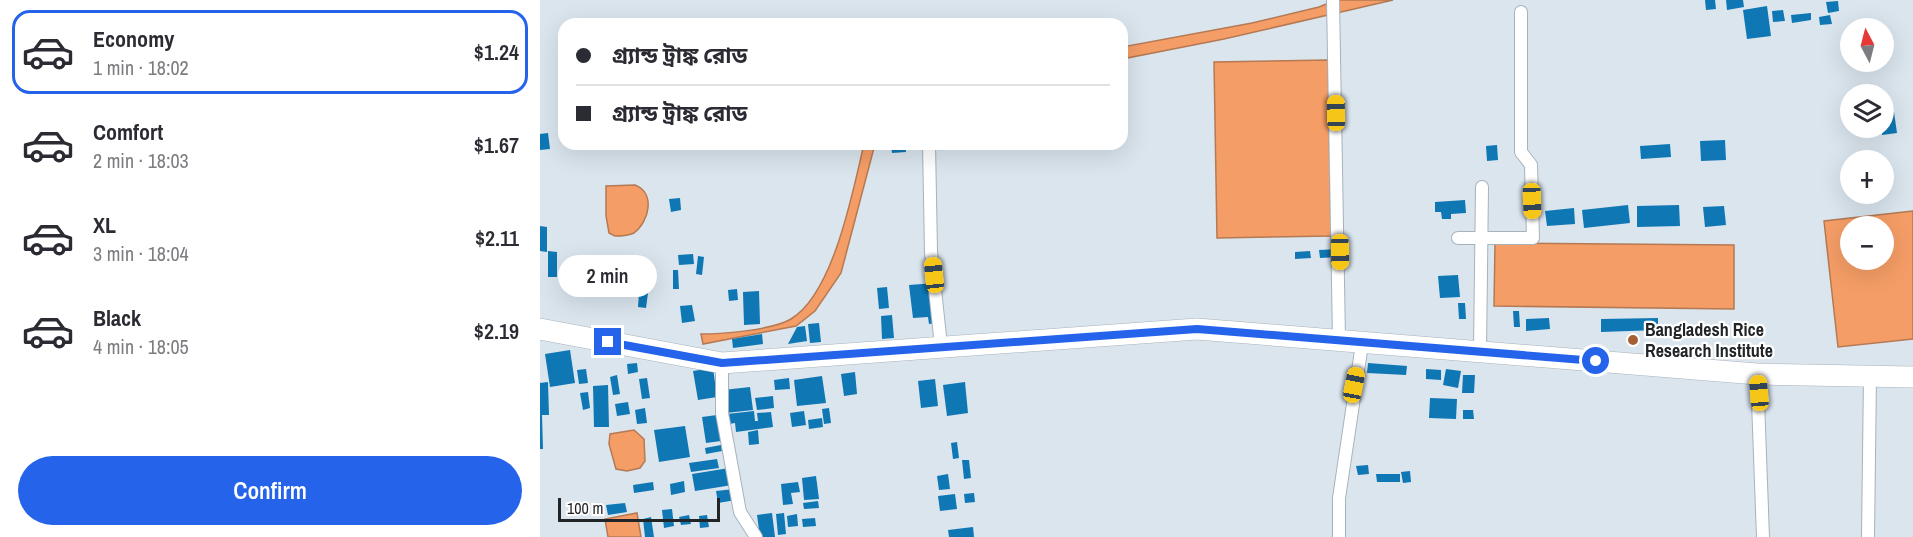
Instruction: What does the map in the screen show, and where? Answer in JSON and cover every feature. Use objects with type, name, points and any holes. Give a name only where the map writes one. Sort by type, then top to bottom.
[{"type":"highway","points":[[540,329],[722,363],[1197,329],[1757,374],[1913,377]]},
{"type":"street","points":[[1333,0],[1339,339]]},
{"type":"street","points":[[1458,238],[1533,238],[1531,165],[1521,152],[1521,12]]},
{"type":"street","points":[[929,150],[932,252],[941,346]]},
{"type":"street","points":[[1480,351],[1482,187]]},
{"type":"street","points":[[1339,537],[1338,498],[1362,344]]},
{"type":"street","points":[[722,363],[722,413],[740,512],[756,537]]},
{"type":"street","points":[[1757,374],[1763,537]]},
{"type":"street","points":[[1868,537],[1870,376]]},
{"type":"shaded area","points":[[1336,0],[1393,0],[1224,39],[1128,58],[1128,46],[1252,23],[1319,7]]},
{"type":"shaded area","points":[[1328,60],[1331,236],[1217,238],[1214,62]]},
{"type":"shaded area","points":[[863,150],[873,150],[841,273],[815,311],[796,326],[703,344],[701,334],[772,326],[791,319],[806,306],[819,287],[830,264],[847,213]]},
{"type":"shaded area","points":[[635,185],[646,194],[648,208],[646,215],[634,233],[615,236],[609,233],[606,216],[606,186]]},
{"type":"shaded area","points":[[1913,211],[1913,339],[1838,347],[1824,221],[1840,219],[1840,270],[1894,270],[1894,216],[1868,216]]},
{"type":"shaded area","points":[[1495,243],[1734,245],[1734,309],[1494,306]]},
{"type":"shaded area","points":[[634,430],[644,439],[645,461],[640,468],[627,471],[616,469],[609,444],[610,434]]},
{"type":"shaded area","points":[[637,513],[641,537],[608,537],[605,519]]},
{"type":"building","points":[[1705,0],[1715,0],[1716,9],[1706,10]]},
{"type":"building","points":[[1726,0],[1743,0],[1744,7],[1727,10]]},
{"type":"building","points":[[1838,1],[1839,11],[1828,13],[1826,2]]},
{"type":"building","points":[[1767,6],[1771,36],[1747,39],[1743,10]]},
{"type":"building","points":[[1783,10],[1785,21],[1773,22],[1772,11]]},
{"type":"building","points":[[1811,13],[1811,20],[1792,23],[1791,15]]},
{"type":"building","points":[[1830,15],[1832,24],[1820,25],[1819,17]]},
{"type":"building","points":[[1894,112],[1897,133],[1894,133]]},
{"type":"building","points":[[548,133],[550,149],[540,150],[540,134]]},
{"type":"building","points":[[1725,140],[1726,160],[1701,161],[1700,141]]},
{"type":"building","points":[[1670,144],[1671,157],[1641,159],[1640,146]]},
{"type":"building","points":[[1497,145],[1498,160],[1487,161],[1486,146]]},
{"type":"building","points":[[892,150],[906,150],[906,152],[892,153]]},
{"type":"building","points":[[680,198],[681,210],[671,212],[669,199]]},
{"type":"building","points":[[1465,200],[1466,213],[1451,214],[1451,219],[1442,219],[1441,212],[1435,212],[1435,202]]},
{"type":"building","points":[[1628,205],[1630,223],[1584,228],[1582,210]]},
{"type":"building","points":[[1679,205],[1680,226],[1637,227],[1637,206]]},
{"type":"building","points":[[1724,206],[1726,225],[1705,227],[1703,207]]},
{"type":"building","points":[[1574,208],[1575,224],[1547,226],[1545,211]]},
{"type":"building","points":[[540,226],[547,227],[547,252],[540,251]]},
{"type":"building","points":[[1339,249],[1339,257],[1320,258],[1319,250]]},
{"type":"building","points":[[548,251],[557,252],[557,277],[548,277]]},
{"type":"building","points":[[1310,251],[1311,258],[1295,259],[1295,252]]},
{"type":"building","points":[[693,254],[694,264],[679,265],[678,255]]},
{"type":"building","points":[[698,256],[704,257],[702,275],[696,274]]},
{"type":"building","points":[[673,270],[678,270],[679,289],[673,289]]},
{"type":"building","points":[[1458,275],[1460,297],[1440,298],[1438,276]]},
{"type":"building","points":[[935,283],[938,323],[929,324],[928,317],[913,318],[909,285]]},
{"type":"building","points":[[887,287],[889,308],[879,309],[877,288]]},
{"type":"building","points":[[737,289],[738,300],[729,301],[728,290]]},
{"type":"building","points":[[759,291],[760,324],[744,325],[743,292]]},
{"type":"building","points":[[639,293],[648,293],[646,308],[638,307]]},
{"type":"building","points":[[1458,303],[1465,303],[1466,319],[1459,319]]},
{"type":"building","points":[[692,305],[695,321],[682,323],[680,306]]},
{"type":"building","points":[[1513,311],[1519,311],[1520,327],[1514,327]]},
{"type":"building","points":[[892,315],[894,338],[882,339],[881,316]]},
{"type":"building","points":[[1549,318],[1550,329],[1526,331],[1526,319]]},
{"type":"building","points":[[1658,318],[1658,330],[1601,332],[1601,319]]},
{"type":"building","points":[[819,323],[821,342],[810,343],[808,324]]},
{"type":"building","points":[[805,326],[807,341],[788,344],[797,327]]},
{"type":"building","points":[[762,334],[763,344],[733,348],[732,339]]},
{"type":"building","points":[[570,350],[575,383],[550,387],[545,354]]},
{"type":"building","points":[[637,363],[638,372],[628,374],[627,364]]},
{"type":"building","points":[[1368,363],[1407,366],[1406,375],[1367,373]]},
{"type":"building","points":[[713,368],[717,397],[698,400],[693,371]]},
{"type":"building","points":[[586,369],[588,383],[579,384],[577,370]]},
{"type":"building","points":[[1426,369],[1441,370],[1441,380],[1426,379]]},
{"type":"building","points":[[1446,369],[1461,371],[1458,388],[1443,385]]},
{"type":"building","points":[[855,372],[857,394],[844,396],[841,374]]},
{"type":"building","points":[[617,375],[620,394],[613,395],[610,377]]},
{"type":"building","points":[[1463,375],[1475,375],[1474,393],[1462,393]]},
{"type":"building","points":[[822,376],[826,403],[797,406],[794,380]]},
{"type":"building","points":[[647,378],[650,398],[642,399],[639,379]]},
{"type":"building","points":[[789,378],[790,389],[775,390],[774,380]]},
{"type":"building","points":[[935,379],[938,406],[921,408],[918,381]]},
{"type":"building","points":[[548,382],[549,415],[542,415],[543,449],[540,449],[540,383]]},
{"type":"building","points":[[965,382],[968,413],[947,416],[943,385]]},
{"type":"building","points":[[608,385],[609,427],[594,427],[593,386]]},
{"type":"building","points":[[750,387],[753,410],[726,413],[723,390]]},
{"type":"building","points":[[588,392],[590,408],[583,410],[580,393]]},
{"type":"building","points":[[773,396],[774,408],[757,410],[755,398]]},
{"type":"building","points":[[1430,398],[1457,399],[1456,419],[1429,418]]},
{"type":"building","points":[[628,402],[630,414],[617,416],[615,404]]},
{"type":"building","points":[[645,408],[647,423],[637,424],[635,410]]},
{"type":"building","points":[[829,408],[831,423],[824,424],[822,409]]},
{"type":"building","points":[[1463,410],[1473,410],[1474,419],[1463,419]]},
{"type":"building","points":[[754,411],[755,421],[758,421],[757,413],[771,412],[773,427],[736,432],[735,423],[729,424],[727,414]]},
{"type":"building","points":[[804,411],[806,425],[792,427],[790,413]]},
{"type":"building","points":[[717,415],[721,441],[706,443],[702,417]]},
{"type":"building","points":[[822,418],[823,427],[809,429],[808,420]]},
{"type":"building","points":[[685,426],[690,457],[659,462],[654,430]]},
{"type":"building","points":[[758,430],[759,444],[749,445],[748,432]]},
{"type":"building","points":[[957,442],[959,458],[953,459],[951,443]]},
{"type":"building","points":[[721,445],[722,451],[706,454],[705,448]]},
{"type":"building","points":[[717,459],[719,468],[691,472],[689,463]]},
{"type":"building","points":[[962,460],[969,460],[971,478],[964,479]]},
{"type":"building","points":[[1368,465],[1369,474],[1358,475],[1356,466]]},
{"type":"building","points":[[729,468],[732,485],[695,491],[692,474]]},
{"type":"building","points":[[1410,471],[1411,482],[1403,483],[1401,472]]},
{"type":"building","points":[[948,474],[950,489],[939,490],[937,476]]},
{"type":"building","points":[[1376,474],[1400,474],[1400,482],[1377,482]]},
{"type":"building","points":[[816,476],[819,499],[804,500],[802,478]]},
{"type":"building","points":[[684,481],[685,492],[671,495],[670,484]]},
{"type":"building","points":[[653,482],[654,490],[634,493],[633,485]]},
{"type":"building","points":[[798,482],[800,492],[791,493],[793,504],[783,505],[781,484]]},
{"type":"building","points":[[734,489],[736,500],[718,503],[716,491]]},
{"type":"building","points":[[974,493],[975,502],[965,503],[964,494]]},
{"type":"building","points":[[955,494],[957,509],[940,511],[938,496]]},
{"type":"building","points":[[818,501],[819,508],[804,509],[803,503]]},
{"type":"building","points":[[625,503],[627,512],[608,515],[606,505]]},
{"type":"building","points":[[672,509],[674,526],[664,528],[662,510]]},
{"type":"building","points":[[772,513],[775,537],[760,537],[757,515]]},
{"type":"building","points":[[784,513],[786,534],[778,535],[776,514]]},
{"type":"building","points":[[797,514],[798,526],[788,527],[787,516]]},
{"type":"building","points":[[689,515],[691,524],[681,525],[679,517]]},
{"type":"building","points":[[707,515],[709,527],[700,528],[699,516]]},
{"type":"building","points":[[651,517],[654,537],[645,537],[643,519]]},
{"type":"building","points":[[815,518],[816,526],[803,527],[802,519]]},
{"type":"building","points":[[973,527],[974,537],[949,537],[948,530]]},
{"type":"place","name":"Bangladesh Rice Research Institute","points":[[1633,340]]},
{"type":"route","points":[[608,342],[722,363],[1197,329],[1596,361]]}]
